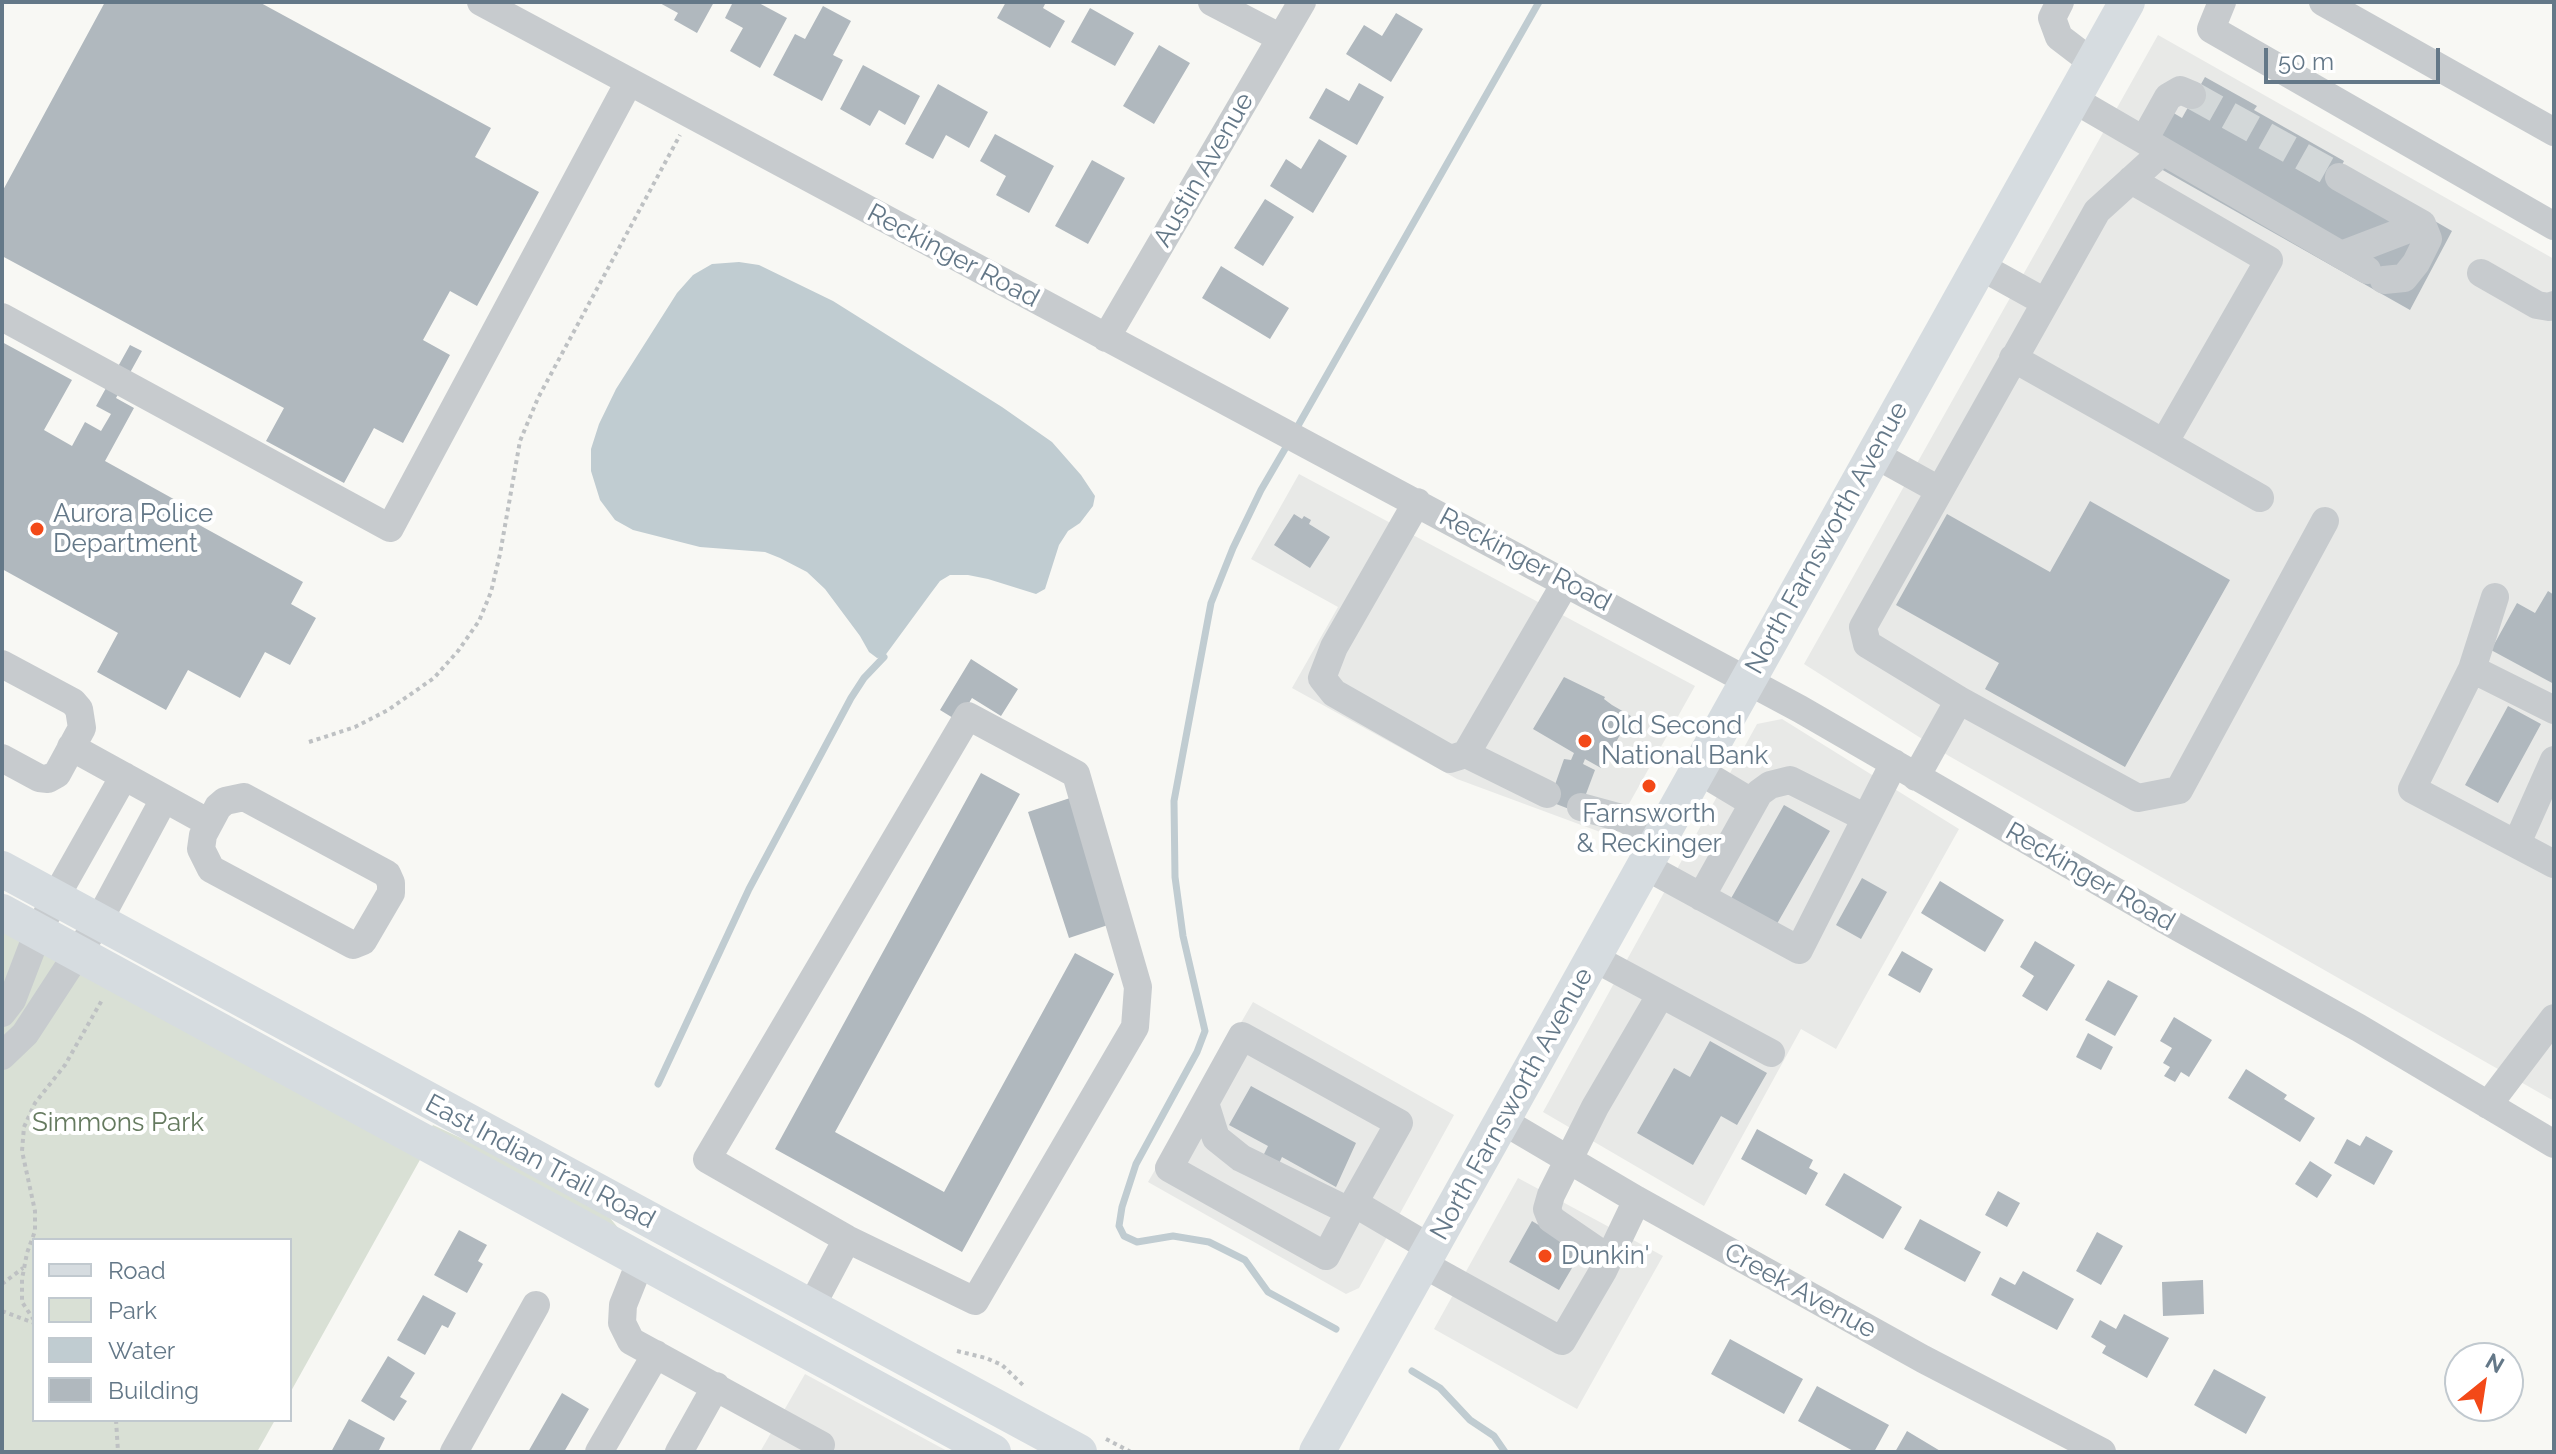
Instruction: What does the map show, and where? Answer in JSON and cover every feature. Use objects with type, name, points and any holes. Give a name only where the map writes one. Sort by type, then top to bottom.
[{"type":"main road","name":"North Farnsworth Avenue","points":[[1317,1452],[2127,2]]},
{"type":"main road","name":"East Indian Trail Road","points":[[2,869],[1079,1452]]},
{"type":"main road","name":"East Indian Trail Road","points":[[2,912],[993,1452]]},
{"type":"street","name":"Reckinger Road","points":[[481,2],[1747,680],[2359,1028],[2554,1144]]},
{"type":"street","points":[[1212,2],[1281,38]]},
{"type":"street","name":"Austin Avenue","points":[[1106,338],[1302,2]]},
{"type":"street","points":[[2060,2],[2052,18],[2059,37],[2093,63]]},
{"type":"street","points":[[2222,2],[2211,29],[2554,226]]},
{"type":"street","points":[[2323,2],[2554,132]]},
{"type":"street","points":[[2,317],[390,528],[629,82]]},
{"type":"street","points":[[2192,95],[2180,90],[2168,97],[2153,146],[2131,180],[2097,211],[1863,627],[1867,644],[1959,700],[2138,798],[2179,790],[2325,521]]},
{"type":"street","points":[[2073,99],[2376,275],[2404,278],[2428,239],[2422,224],[2339,177]]},
{"type":"street","points":[[2131,180],[2269,260]]},
{"type":"street","points":[[2341,255],[2422,224]]},
{"type":"street","points":[[2164,443],[2289,225]]},
{"type":"street","points":[[1980,266],[2045,302]]},
{"type":"street","points":[[2481,273],[2537,305],[2554,305]]},
{"type":"street","points":[[2013,358],[2260,498]]},
{"type":"street","points":[[1874,454],[1939,490]]},
{"type":"street","points":[[1417,502],[1334,647],[1322,678],[1334,693],[1450,759],[1466,754],[1566,582]]},
{"type":"street","points":[[2495,597],[2472,669],[2412,789],[2554,864]]},
{"type":"street","points":[[2,664],[73,702],[79,709],[82,728],[57,774],[48,779],[39,778],[2,758]]},
{"type":"street","points":[[2472,669],[2554,710]]},
{"type":"street","points":[[1581,807],[1625,819],[1652,852],[1701,897],[1799,950],[1866,818],[1959,700]]},
{"type":"street","points":[[968,716],[1076,774],[1138,987],[1135,1027],[975,1301],[847,1239],[707,1159],[968,716]]},
{"type":"street","points":[[71,747],[209,823]]},
{"type":"street","points":[[1466,754],[1547,794]]},
{"type":"street","points":[[2517,843],[2554,760]]},
{"type":"street","points":[[1698,770],[1753,803]]},
{"type":"street","points":[[2,1013],[12,1000],[38,932],[55,898],[124,776]]},
{"type":"street","points":[[1701,897],[1759,793],[1770,785],[1790,780],[1866,818]]},
{"type":"street","points":[[244,797],[387,874],[391,893],[363,941],[353,945],[211,869],[201,849],[209,823],[225,801],[244,797]]},
{"type":"street","points":[[2,1056],[25,1034],[98,922],[164,799]]},
{"type":"street","points":[[1594,958],[1771,1053]]},
{"type":"street","points":[[1608,1258],[1551,1219],[1547,1209],[1595,1107],[1661,994]]},
{"type":"street","points":[[2488,1105],[2554,1018]]},
{"type":"street","points":[[1242,1036],[1399,1123],[1352,1207],[1326,1256],[1169,1168],[1242,1036]]},
{"type":"street","points":[[1205,1103],[1216,1138],[1241,1158],[1352,1207],[1562,1341],[1603,1271],[1637,1200]]},
{"type":"street","name":"Creek Avenue","points":[[1503,1121],[1637,1200],[1923,1359],[2102,1452]]},
{"type":"street","points":[[811,1307],[847,1239]]},
{"type":"street","points":[[641,1260],[623,1305],[622,1323],[631,1341],[821,1445],[817,1452]]},
{"type":"street","points":[[454,1452],[536,1305]]},
{"type":"street","points":[[599,1452],[656,1354]]},
{"type":"street","points":[[679,1452],[716,1386]]},
{"type":"path","points":[[309,742],[355,727],[388,710],[434,678],[479,621],[491,592],[500,554],[520,441],[538,398],[691,116]]},
{"type":"path","points":[[33,1238],[35,1211],[22,1151],[24,1127],[35,1103],[65,1065],[102,1000]]},
{"type":"path","points":[[32,1241],[24,1267],[22,1302],[32,1319]]},
{"type":"path","points":[[2,1284],[24,1267]]},
{"type":"path","points":[[2,1311],[32,1321]]},
{"type":"path","points":[[116,1422],[118,1452]]},
{"type":"shaded area","points":[[2158,35],[2554,259],[2554,1101],[1949,756],[1804,664]]},
{"type":"shaded area","points":[[1299,474],[1695,686],[1611,836],[1457,779],[1292,688],[1338,607],[1251,559]]},
{"type":"shaded area","points":[[1782,719],[1959,829],[1836,1049],[1801,1029],[1704,1206],[1543,1112],[1757,724]]},
{"type":"shaded area","points":[[1253,1002],[1454,1115],[1359,1288],[1346,1294],[1148,1182]]},
{"type":"shaded area","points":[[1518,1178],[1663,1256],[1577,1409],[1434,1329]]},
{"type":"shaded area","points":[[805,1374],[949,1452],[760,1452]]},
{"type":"green space","name":"Simmons Park","points":[[2,928],[421,1158],[292,1389],[292,1238],[32,1238],[32,1422],[274,1422],[257,1452],[2,1452]]},
{"type":"green space","points":[[433,1125],[489,1151],[610,1218],[619,1229],[430,1129]]},
{"type":"water","points":[[739,262],[759,265],[833,301],[1052,442],[1095,496],[1093,506],[1080,523],[1068,531],[1059,545],[1045,589],[1036,594],[988,579],[950,575],[940,581],[884,657],[877,658],[869,652],[825,589],[807,572],[765,552],[700,547],[633,530],[615,520],[600,500],[591,471],[591,449],[599,424],[616,389],[677,293],[693,275],[712,264]]},
{"type":"building","points":[[105,2],[259,2],[491,128],[475,157],[539,192],[477,306],[450,291],[423,340],[450,355],[403,443],[374,428],[344,483],[266,441],[284,408],[2,256],[2,192]]},
{"type":"building","points":[[658,2],[714,2],[697,33],[674,20],[678,13]]},
{"type":"building","points":[[733,2],[757,2],[787,18],[760,68],[730,51],[743,28],[725,18]]},
{"type":"building","points":[[1006,2],[1046,2],[1043,8],[1065,21],[1050,48],[997,18]]},
{"type":"building","points":[[823,6],[851,21],[833,55],[843,60],[822,101],[773,75],[795,34],[805,39]]},
{"type":"building","points":[[1090,8],[1134,33],[1115,66],[1071,42]]},
{"type":"building","points":[[1396,13],[1423,29],[1391,82],[1346,54],[1364,25],[1382,36]]},
{"type":"building","points":[[1159,45],[1190,63],[1154,124],[1123,106]]},
{"type":"building","points":[[863,65],[920,96],[905,125],[879,110],[870,126],[840,109]]},
{"type":"building","points":[[2205,77],[2257,106],[2254,110],[2344,161],[2341,167],[2452,231],[2410,310],[2145,160],[2172,112],[2182,118]]},
{"type":"building","points":[[1359,83],[1384,97],[1357,145],[1309,118],[1326,88],[1349,101]]},
{"type":"building","points":[[938,84],[988,112],[969,148],[946,135],[933,159],[905,144]]},
{"type":"building","points":[[995,134],[1054,166],[1029,213],[996,195],[1006,176],[980,161]]},
{"type":"building","points":[[1319,139],[1347,156],[1313,213],[1270,186],[1286,159],[1301,169]]},
{"type":"building","points":[[1092,160],[1125,178],[1088,244],[1055,226]]},
{"type":"building","points":[[1265,199],[1294,217],[1263,266],[1234,248]]},
{"type":"building","points":[[1221,266],[1289,308],[1270,339],[1202,298]]},
{"type":"building","points":[[2,342],[72,380],[44,430],[72,446],[85,422],[101,431],[111,414],[96,406],[130,345],[142,351],[116,398],[134,408],[105,461],[197,512],[192,521],[303,582],[291,604],[316,618],[290,665],[265,652],[240,698],[188,670],[166,710],[97,672],[118,633],[2,569]]},
{"type":"building","points":[[2090,501],[2230,580],[2125,767],[1985,689],[1999,663],[1896,605],[1947,514],[2050,572]]},
{"type":"building","points":[[1294,514],[1311,520],[1309,524],[1330,537],[1310,568],[1274,545]]},
{"type":"building","points":[[2548,591],[2554,595],[2554,684],[2491,650],[2517,603],[2535,613]]},
{"type":"building","points":[[971,659],[1018,689],[1001,716],[972,698],[958,721],[940,710]]},
{"type":"building","name":"Old Second National Bank","points":[[1564,677],[1605,697],[1631,716],[1601,768],[1585,759],[1583,764],[1595,770],[1577,812],[1550,799],[1564,759],[1571,760],[1574,753],[1533,729]]},
{"type":"building","points":[[2508,706],[2541,724],[2498,803],[2465,785]]},
{"type":"building","points":[[981,773],[1020,794],[835,1132],[944,1192],[1075,953],[1114,974],[962,1252],[775,1149]]},
{"type":"building","points":[[1070,798],[1111,924],[1069,938],[1028,812]]},
{"type":"building","points":[[1784,805],[1830,831],[1774,929],[1729,902]]},
{"type":"building","points":[[1862,878],[1887,892],[1861,939],[1836,925]]},
{"type":"building","points":[[1940,881],[2004,920],[1985,952],[1921,913]]},
{"type":"building","points":[[2035,941],[2075,965],[2047,1011],[2022,996],[2034,976],[2020,967]]},
{"type":"building","points":[[1902,951],[1933,969],[1920,993],[1888,975]]},
{"type":"building","points":[[2108,980],[2138,996],[2115,1036],[2085,1020]]},
{"type":"building","points":[[2174,1017],[2212,1040],[2189,1077],[2181,1072],[2175,1082],[2164,1076],[2170,1067],[2163,1063],[2172,1048],[2160,1041]]},
{"type":"building","points":[[2088,1033],[2113,1047],[2101,1070],[2076,1057]]},
{"type":"building","points":[[1710,1041],[1767,1073],[1737,1125],[1721,1116],[1693,1165],[1637,1133],[1674,1068],[1690,1077]]},
{"type":"building","points":[[2246,1069],[2287,1095],[2284,1099],[2315,1118],[2300,1142],[2228,1098]]},
{"type":"building","points":[[1251,1086],[1356,1143],[1336,1187],[1282,1157],[1276,1170],[1260,1162],[1268,1146],[1229,1125]]},
{"type":"building","points":[[1757,1129],[1813,1160],[1809,1168],[1818,1173],[1806,1195],[1741,1159]]},
{"type":"building","points":[[2366,1136],[2393,1151],[2374,1185],[2334,1163],[2347,1139],[2360,1146]]},
{"type":"building","points":[[2310,1161],[2332,1175],[2317,1198],[2295,1184]]},
{"type":"building","points":[[1844,1173],[1902,1207],[1883,1239],[1825,1205]]},
{"type":"building","points":[[1998,1191],[2020,1203],[2007,1227],[1985,1215]]},
{"type":"building","points":[[1920,1219],[1981,1252],[1965,1282],[1904,1249]]},
{"type":"building","name":"Dunkin'","points":[[1532,1221],[1582,1251],[1559,1290],[1509,1262]]},
{"type":"building","points":[[459,1230],[487,1245],[478,1261],[483,1264],[467,1293],[434,1275]]},
{"type":"building","points":[[2097,1232],[2123,1246],[2101,1285],[2076,1271]]},
{"type":"building","points":[[2023,1271],[2074,1299],[2057,1330],[1991,1295],[2000,1277],[2015,1285]]},
{"type":"building","points":[[2203,1280],[2204,1314],[2163,1316],[2162,1282]]},
{"type":"building","points":[[423,1295],[456,1313],[448,1328],[442,1325],[425,1355],[397,1340]]},
{"type":"building","points":[[2124,1314],[2169,1338],[2147,1378],[2102,1353],[2106,1346],[2091,1337],[2100,1320],[2116,1329]]},
{"type":"building","points":[[1730,1339],[1803,1379],[1784,1414],[1711,1374]]},
{"type":"building","points":[[388,1356],[415,1373],[400,1397],[407,1401],[394,1421],[361,1401]]},
{"type":"building","points":[[2214,1369],[2266,1397],[2246,1434],[2194,1405]]},
{"type":"building","points":[[1817,1386],[1889,1425],[1874,1452],[1855,1452],[1798,1421]]},
{"type":"building","points":[[562,1393],[589,1409],[564,1452],[528,1452]]},
{"type":"building","points":[[349,1419],[385,1438],[378,1452],[331,1452]]},
{"type":"building","points":[[1907,1431],[1942,1452],[1895,1452]]},
{"type":"waterway","points":[[1295,431],[1539,2]]},
{"type":"waterway","points":[[1289,442],[1261,490],[1211,603],[1174,801],[1175,877],[1183,936],[1205,1031],[1197,1052],[1136,1164],[1119,1226],[1124,1236],[1137,1242],[1173,1236],[1209,1242],[1245,1260],[1268,1292],[1336,1329]]},
{"type":"waterway","points":[[658,1084],[749,889],[851,698],[864,678],[884,657]]},
{"type":"waterway","points":[[1412,1371],[1440,1388],[1470,1420],[1494,1436],[1505,1452]]},
{"type":"tunnel","points":[[2192,95],[2339,177]]},
{"type":"place","name":"Aurora Police Department","points":[[37,529]]},
{"type":"place","name":"Old Second National Bank","points":[[1585,741]]},
{"type":"place","name":"Farnsworth & Reckinger","points":[[1649,786]]},
{"type":"place","name":"Dunkin'","points":[[1545,1256]]}]
